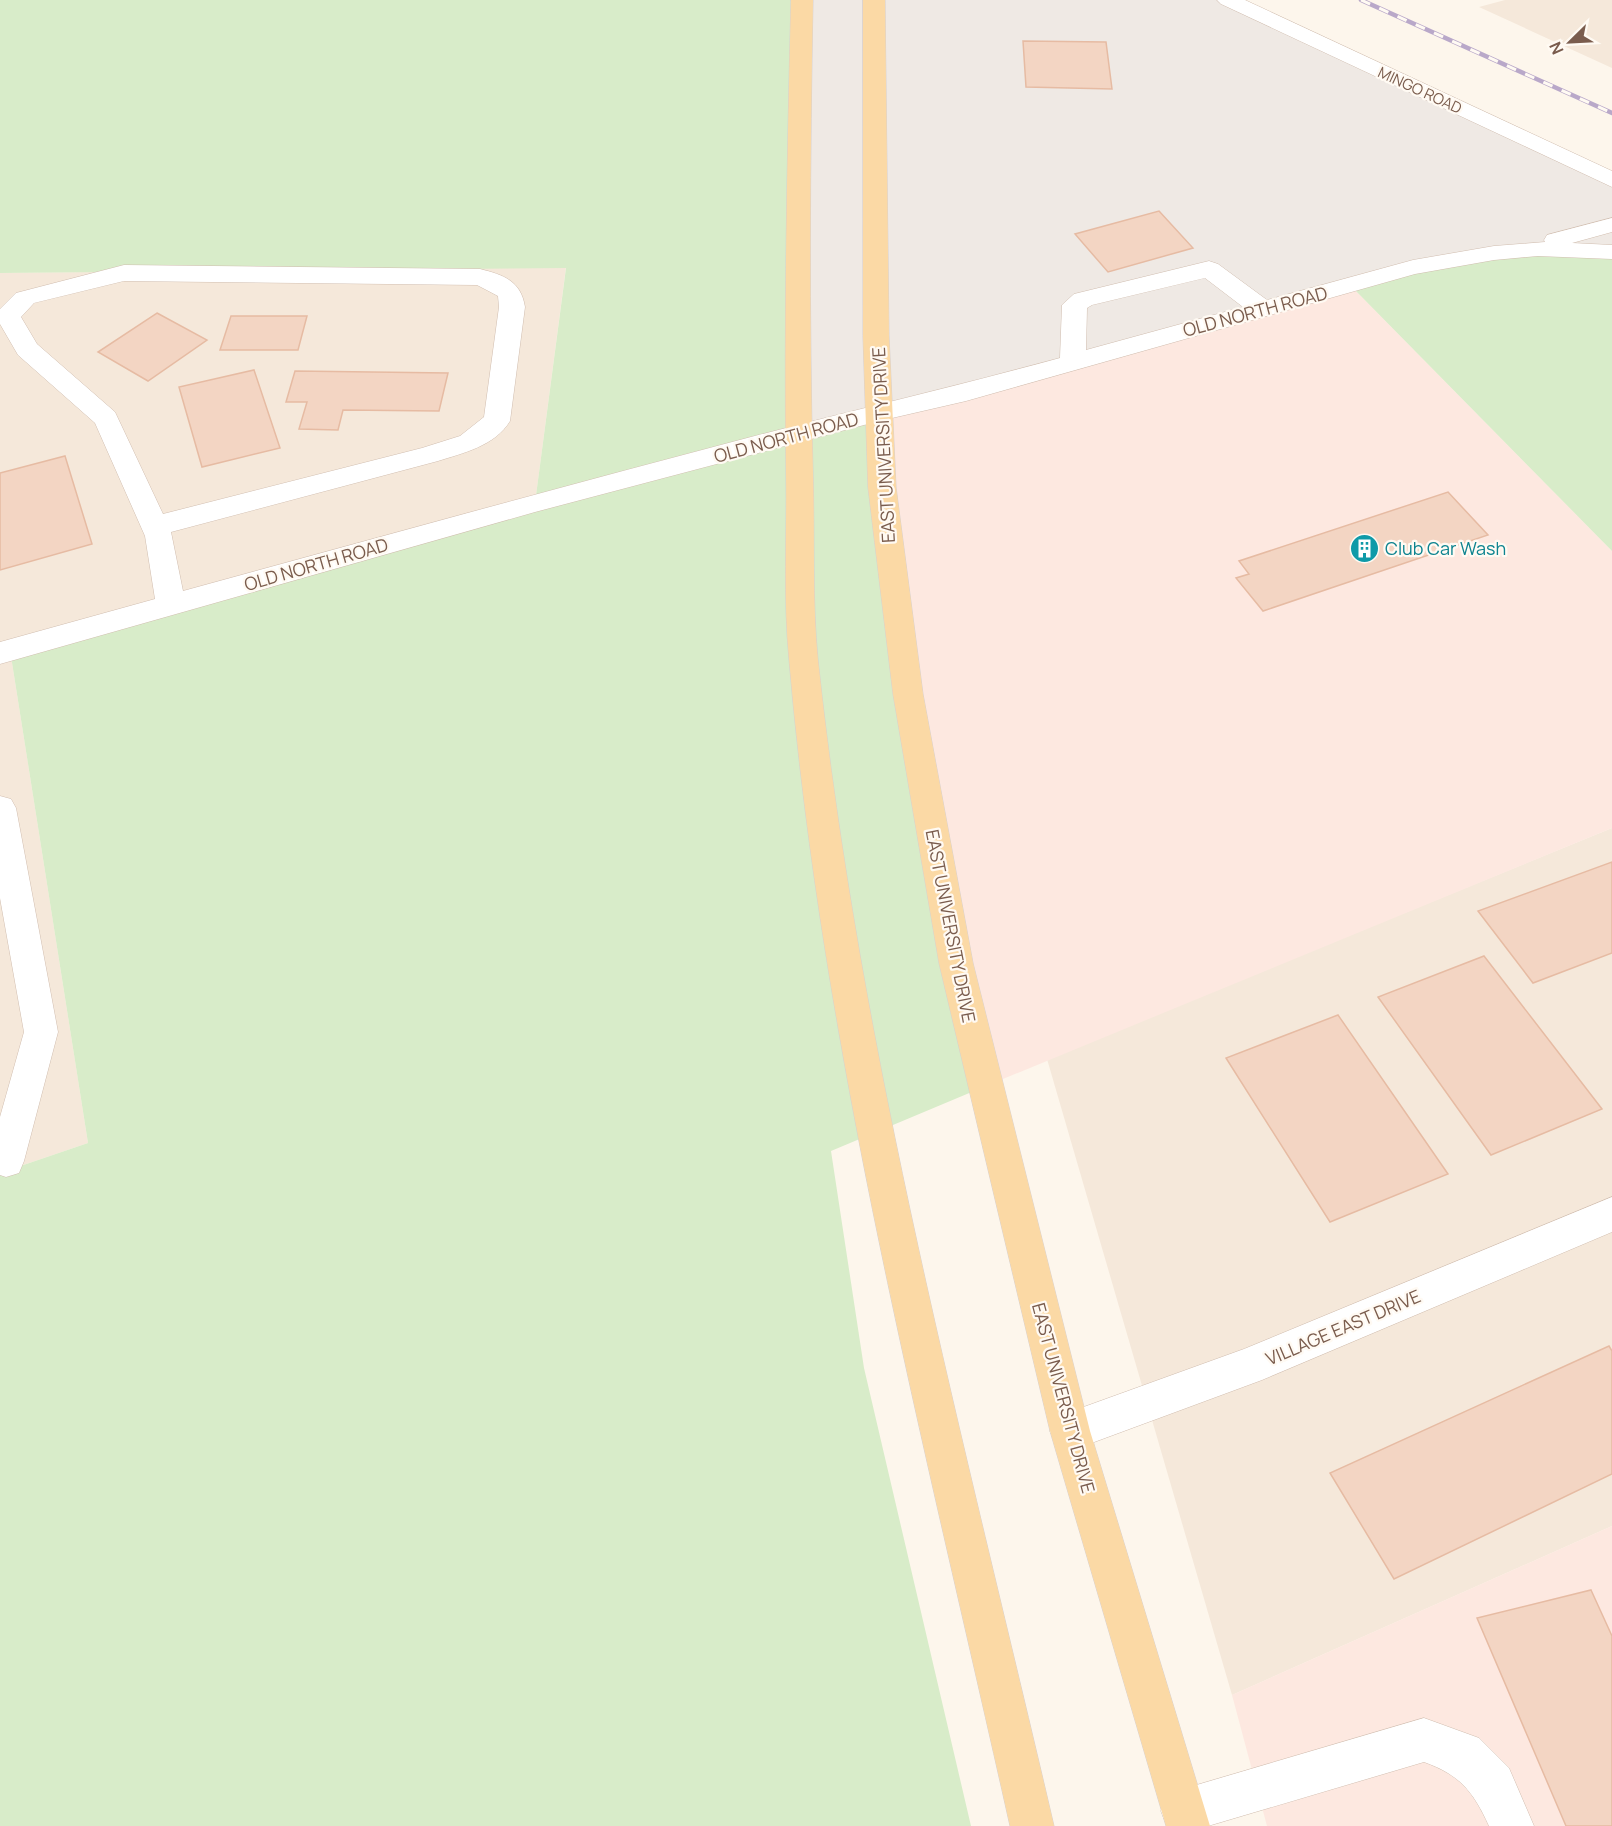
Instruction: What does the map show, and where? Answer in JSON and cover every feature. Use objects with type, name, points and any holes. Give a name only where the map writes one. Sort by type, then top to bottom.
[{"type":"main road","points":[[802,0],[799,144],[799,434],[803,655],[826,842],[850,1000],[897,1237],[1032,1826]]},
{"type":"main road","name":"EAST UNIVERSITY DRIVE","points":[[874,0],[876,324],[883,503],[908,694],[956,963],[1070,1431],[1186,1818]]},
{"type":"street","name":"MINGO ROAD","points":[[1228,0],[1612,180]]},
{"type":"street","points":[[1494,253],[1538,245],[1612,225]]},
{"type":"street","name":"OLD NORTH ROAD","points":[[0,653],[535,503],[879,412],[957,395],[1413,267],[1494,253],[1550,249],[1612,252]]},
{"type":"street","points":[[1073,361],[1075,305],[1083,299],[1209,269],[1263,309]]},
{"type":"street","points":[[155,526],[428,455],[469,442],[496,421],[512,308],[510,293],[498,284],[480,277],[124,273],[25,298],[9,316],[27,349],[106,418],[159,536],[171,605]]},
{"type":"street","points":[[0,808],[41,1032],[6,1161]]},
{"type":"street","name":"VILLAGE EAST DRIVE","points":[[1070,1431],[1248,1367],[1612,1214]]},
{"type":"street","points":[[1186,1818],[1424,1740],[1463,1754],[1493,1784],[1512,1826]]},
{"type":"shaded area","points":[[802,0],[1228,0],[1612,180],[1612,253],[1494,253],[799,434]]},
{"type":"shaded area","points":[[1505,0],[1612,0],[1612,68],[1479,7]]},
{"type":"shaded area","points":[[566,267],[535,503],[10,650],[88,1143],[0,1173],[0,273]]},
{"type":"shaded area","name":"Club Car Wash","points":[[1350,285],[1612,551],[1612,828],[986,1086],[956,963],[879,412]]},
{"type":"shaded area","points":[[1612,828],[1612,1526],[1232,1695],[1047,1059]]},
{"type":"shaded area","points":[[1612,1526],[1612,1826],[1267,1826],[1232,1695]]},
{"type":"green space","points":[[0,0],[802,0],[799,433],[879,412],[882,487],[986,1086],[831,1151],[864,1368],[971,1826],[0,1826],[0,1173],[88,1143],[10,650],[535,503],[566,268],[0,273]]},
{"type":"green space","points":[[1612,252],[1612,551],[1350,285],[1494,253]]},
{"type":"building","points":[[1023,41],[1106,42],[1112,89],[1026,87]]},
{"type":"building","points":[[1159,211],[1193,248],[1108,272],[1075,234]]},
{"type":"building","points":[[157,313],[207,340],[148,381],[98,352]]},
{"type":"building","points":[[231,316],[307,316],[298,350],[220,350]]},
{"type":"building","points":[[254,370],[280,448],[202,467],[179,387]]},
{"type":"building","points":[[295,371],[448,373],[439,411],[343,410],[338,430],[299,429],[307,402],[286,402]]},
{"type":"building","points":[[65,456],[92,544],[0,570],[0,473]]},
{"type":"building","name":"Club Car Wash","points":[[1448,492],[1488,535],[1263,611],[1236,578],[1249,574],[1239,561]]},
{"type":"building","points":[[1612,862],[1612,953],[1533,983],[1478,911]]},
{"type":"building","points":[[1484,956],[1602,1109],[1491,1155],[1378,997]]},
{"type":"building","points":[[1338,1015],[1448,1174],[1330,1222],[1226,1058]]},
{"type":"building","points":[[1609,1346],[1612,1351],[1612,1474],[1394,1579],[1330,1473]]},
{"type":"building","points":[[1591,1590],[1612,1636],[1612,1826],[1566,1826],[1477,1618]]},
{"type":"railway","points":[[1361,0],[1612,113]]},
{"type":"place","name":"Club Car Wash","points":[[1364,548]]}]
